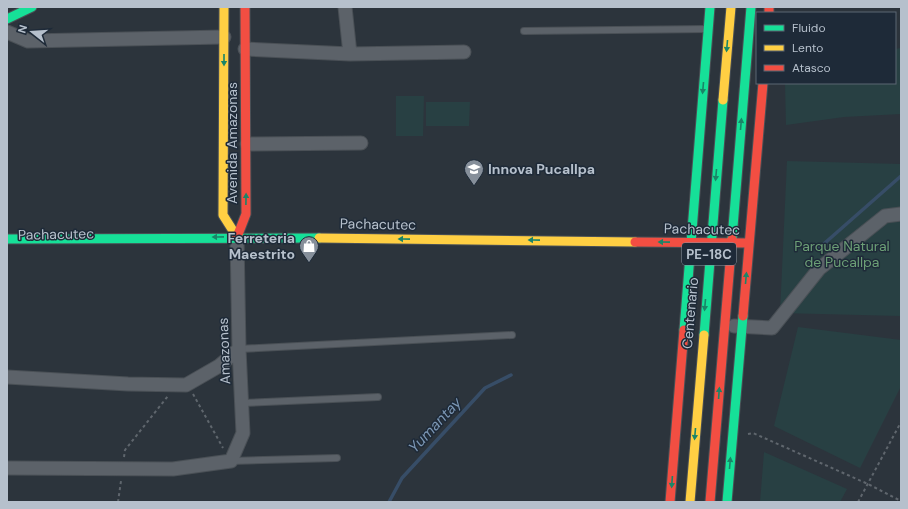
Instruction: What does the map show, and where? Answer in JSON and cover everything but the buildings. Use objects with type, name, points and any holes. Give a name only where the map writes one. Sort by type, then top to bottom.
[{"type":"main road","points":[[9,14],[32,7]]},
{"type":"main road","name":"Avenida Amazonas","points":[[224,7],[223,215],[237,241]]},
{"type":"main road","name":"Avenida Amazonas","points":[[237,241],[246,214],[245,7]]},
{"type":"main road","points":[[670,502],[710,7]]},
{"type":"main road","name":"Centenario","points":[[690,502],[709,252],[731,7]]},
{"type":"main road","name":"PE-18C","points":[[710,502],[730,242],[751,7]]},
{"type":"main road","points":[[727,502],[762,84]]},
{"type":"main road","name":"Pachacutec","points":[[7,239],[690,247],[709,252],[730,252]]},
{"type":"main road","name":"Pachacutec","points":[[31,248],[237,241]]},
{"type":"main road","name":"Pachacutec","points":[[690,247],[710,242],[749,243]]},
{"type":"street","points":[[345,7],[350,54]]},
{"type":"street","points":[[7,32],[28,42],[224,36]]},
{"type":"street","points":[[245,49],[350,54],[464,52]]},
{"type":"street","points":[[246,144],[361,143]]},
{"type":"street","points":[[724,325],[772,328],[819,269],[885,216],[901,214]]},
{"type":"street","name":"Amazonas","points":[[230,461],[243,433],[239,349],[237,241]]},
{"type":"street","points":[[7,377],[128,384],[186,385],[219,366],[239,349]]},
{"type":"street","points":[[7,468],[174,469],[230,461]]},
{"type":"lane","points":[[524,31],[708,28]]},
{"type":"lane","points":[[239,349],[512,335]]},
{"type":"lane","points":[[242,403],[378,397]]},
{"type":"lane","points":[[230,461],[337,458]]},
{"type":"path","points":[[192,393],[230,461]]},
{"type":"path","points":[[118,502],[125,450],[168,395]]},
{"type":"path","points":[[858,502],[901,422]]},
{"type":"path","points":[[732,436],[753,433],[868,484],[901,501]]},
{"type":"green space","points":[[901,48],[901,114],[844,117],[786,125],[785,84],[896,84],[896,49]]},
{"type":"green space","points":[[396,96],[424,96],[423,136],[396,136]]},
{"type":"green space","points":[[426,102],[470,102],[469,126],[426,126]]},
{"type":"green space","name":"Parque Natural de Pucallpa","points":[[787,161],[901,164],[901,316],[780,313]]},
{"type":"green space","points":[[798,327],[901,340],[901,386],[860,468],[774,426]]},
{"type":"green space","points":[[764,452],[847,489],[840,502],[760,502]]},
{"type":"waterway","name":"Yumantay","points":[[818,249],[901,176]]},
{"type":"waterway","name":"Yumantay","points":[[389,502],[402,478],[485,388],[511,375]]},
{"type":"traffic: fast","points":[[7,19],[32,7]]},
{"type":"traffic: fast","points":[[684,330],[710,7]]},
{"type":"traffic: fast","points":[[732,239],[751,7]]},
{"type":"traffic: fast","points":[[704,335],[723,100]]},
{"type":"traffic: fast","points":[[7,239],[319,238]]},
{"type":"traffic: fast","points":[[727,502],[743,316]]},
{"type":"traffic: slow","points":[[224,7],[223,215],[237,237]]},
{"type":"traffic: slow","points":[[723,100],[731,7]]},
{"type":"traffic: slow","points":[[319,238],[635,242]]},
{"type":"traffic: slow","points":[[690,502],[704,335]]},
{"type":"traffic: jam","points":[[237,237],[246,214],[245,7]]},
{"type":"traffic: jam","points":[[769,7],[769,12]]},
{"type":"traffic: jam","points":[[743,316],[763,84]]},
{"type":"traffic: jam","points":[[710,502],[732,239]]},
{"type":"traffic: jam","points":[[635,242],[749,243]]},
{"type":"traffic: jam","points":[[670,502],[684,330]]},
{"type":"place","name":"Innova Pucallpa","points":[[474,186]]},
{"type":"place","name":"Ferreteria Maestrito","points":[[309,263]]}]
